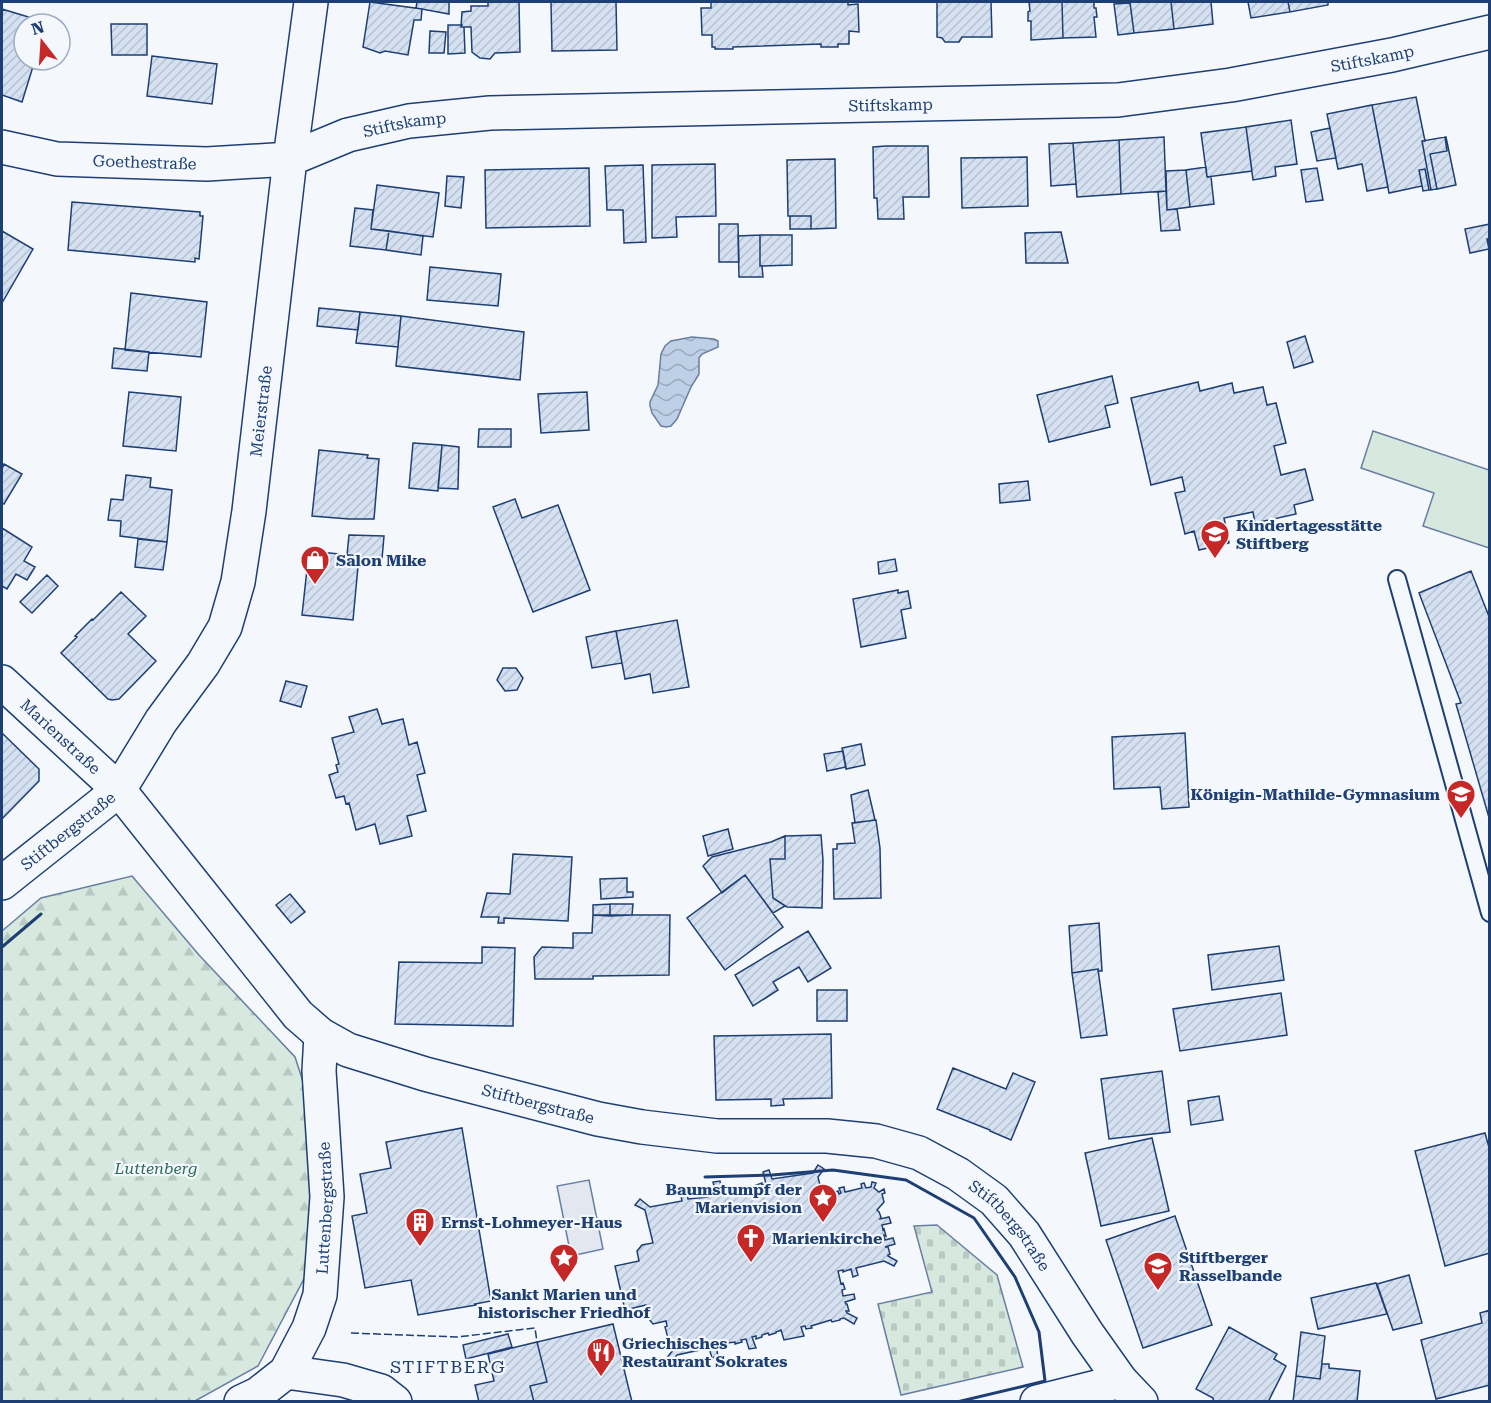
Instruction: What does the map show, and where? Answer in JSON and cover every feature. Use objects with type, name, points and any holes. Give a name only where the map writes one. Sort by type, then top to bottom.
[{"type":"street","name":"Meierstraße","points":[[119,790],[161,721],[203,664],[225,627],[238,582],[249,511],[290,159],[311,2]]},
{"type":"street","name":"Stiftskamp","points":[[290,159],[348,135],[409,121],[490,113],[1118,100],[1243,83],[1392,55],[1490,32]]},
{"type":"street","name":"Goethestraße","points":[[2,147],[57,159],[207,164],[290,159]]},
{"type":"street","name":"Marienstraße","points":[[2,682],[119,790]]},
{"type":"street","name":"Stiftbergstraße","points":[[2,883],[119,790],[298,1015],[321,1035],[348,1050],[414,1071],[598,1119],[717,1136],[826,1136],[876,1141],[920,1153],[958,1174],[994,1200],[1024,1234],[1087,1333],[1131,1391]]},
{"type":"street","name":"Luttenbergstraße","points":[[242,1401],[258,1394],[286,1372],[309,1328],[320,1295],[327,1197],[319,1071],[321,1035]]},
{"type":"street","points":[[286,1372],[343,1380],[381,1391],[395,1401]]},
{"type":"street","points":[[1036,1401],[1131,1391]]},
{"type":"lane","points":[[1397,579],[1490,913]]},
{"type":"green space","points":[[1373,431],[1489,470],[1489,548],[1423,526],[1434,493],[1361,468]]},
{"type":"green space","name":"Luttenberg","points":[[132,876],[199,955],[295,1057],[308,1097],[312,1152],[307,1273],[258,1366],[195,1401],[2,1402],[2,931],[41,898]]},
{"type":"green space","points":[[937,1225],[997,1275],[1023,1367],[901,1395],[878,1304],[932,1292],[914,1226]]},
{"type":"shaded area","points":[[589,1180],[603,1249],[571,1256],[557,1186]]},
{"type":"water","points":[[692,337],[714,339],[718,341],[718,347],[702,354],[699,358],[699,374],[677,419],[671,426],[661,426],[652,413],[650,402],[658,385],[661,354],[671,341]]},
{"type":"building","points":[[370,2],[422,9],[421,20],[414,20],[408,55],[385,51],[380,53],[363,47]]},
{"type":"building","points":[[417,2],[449,2],[449,14],[416,8]]},
{"type":"building","points":[[488,2],[519,2],[520,52],[495,53],[490,59],[480,58],[472,52],[471,27],[461,27],[462,12],[471,11],[471,6],[488,6]]},
{"type":"building","points":[[551,2],[616,2],[617,50],[552,51]]},
{"type":"building","points":[[711,2],[848,2],[848,5],[858,4],[859,32],[849,31],[849,44],[838,44],[838,47],[821,47],[821,44],[715,49],[712,47],[712,35],[702,35],[701,8],[711,8]]},
{"type":"building","points":[[937,2],[991,2],[992,37],[962,37],[959,42],[945,42],[942,38],[937,37]]},
{"type":"building","points":[[1029,2],[1062,2],[1063,38],[1031,40],[1031,21],[1028,21]]},
{"type":"building","points":[[1062,2],[1094,2],[1097,17],[1094,17],[1096,37],[1063,38]]},
{"type":"building","points":[[1130,2],[1171,2],[1174,29],[1134,33]]},
{"type":"building","points":[[1171,2],[1211,2],[1213,24],[1174,29]]},
{"type":"building","points":[[1248,2],[1288,2],[1290,12],[1251,18]]},
{"type":"building","points":[[1288,2],[1328,2],[1328,5],[1290,12]]},
{"type":"building","points":[[1130,3],[1134,33],[1118,35],[1114,4]]},
{"type":"building","points":[[2,9],[12,12],[12,72],[31,72],[22,102],[2,95]]},
{"type":"building","points":[[111,24],[147,24],[147,55],[112,55]]},
{"type":"building","points":[[448,25],[464,27],[465,53],[448,54]]},
{"type":"building","points":[[430,31],[446,32],[444,53],[429,53]]},
{"type":"building","points":[[152,56],[217,64],[212,104],[147,96]]},
{"type":"building","points":[[1416,97],[1425,141],[1422,141],[1431,190],[1429,190],[1425,169],[1419,170],[1422,186],[1389,193],[1372,105]]},
{"type":"building","points":[[1372,105],[1388,187],[1367,191],[1362,164],[1338,169],[1327,114]]},
{"type":"building","points":[[1291,120],[1297,164],[1275,167],[1276,176],[1253,180],[1246,127]]},
{"type":"building","points":[[1246,127],[1252,171],[1207,177],[1201,133]]},
{"type":"building","points":[[1330,128],[1336,158],[1317,161],[1311,132]]},
{"type":"building","points":[[1164,137],[1166,191],[1121,194],[1119,140]]},
{"type":"building","points":[[1445,137],[1456,185],[1437,189],[1430,154],[1447,151]]},
{"type":"building","points":[[1445,137],[1447,151],[1430,154],[1437,189],[1431,190],[1422,141]]},
{"type":"building","points":[[1119,140],[1121,194],[1077,197],[1073,143]]},
{"type":"building","points":[[1073,143],[1076,184],[1051,186],[1049,144]]},
{"type":"building","points":[[928,146],[929,197],[903,197],[904,219],[878,219],[877,198],[874,198],[873,147]]},
{"type":"building","points":[[1027,157],[1028,206],[962,208],[961,158]]},
{"type":"building","points":[[835,159],[836,228],[811,229],[811,216],[788,216],[787,160]]},
{"type":"building","points":[[715,164],[716,216],[676,217],[677,237],[652,238],[652,165]]},
{"type":"building","points":[[643,165],[646,242],[624,243],[623,210],[607,210],[605,166]]},
{"type":"building","points":[[1206,167],[1207,177],[1211,177],[1214,204],[1190,207],[1186,170]]},
{"type":"building","points":[[589,168],[590,226],[486,228],[485,170]]},
{"type":"building","points":[[1317,168],[1323,200],[1306,202],[1301,170]]},
{"type":"building","points":[[1425,169],[1429,190],[1423,191],[1419,170]]},
{"type":"building","points":[[1186,170],[1190,207],[1167,210],[1166,171]]},
{"type":"building","points":[[447,176],[464,177],[461,208],[445,206]]},
{"type":"building","points":[[377,185],[439,193],[433,237],[371,229]]},
{"type":"building","points":[[1166,191],[1167,210],[1177,209],[1180,230],[1161,231],[1158,192]]},
{"type":"building","points":[[72,202],[200,212],[200,216],[203,216],[199,259],[195,258],[195,262],[68,250]]},
{"type":"building","points":[[355,208],[373,210],[371,229],[389,231],[386,250],[350,246]]},
{"type":"building","points":[[790,216],[811,216],[811,229],[790,229]]},
{"type":"building","points":[[719,224],[738,224],[739,262],[719,262]]},
{"type":"building","points":[[1490,224],[1490,239],[1487,239],[1489,249],[1470,253],[1465,229]]},
{"type":"building","points":[[2,231],[33,249],[2,303]]},
{"type":"building","points":[[389,231],[423,236],[421,255],[386,250]]},
{"type":"building","points":[[1061,232],[1068,263],[1026,263],[1025,233]]},
{"type":"building","points":[[760,235],[792,235],[792,265],[760,266]]},
{"type":"building","points":[[760,235],[760,266],[762,266],[763,277],[739,277],[738,236]]},
{"type":"building","points":[[430,267],[501,274],[498,306],[427,300]]},
{"type":"building","points":[[131,293],[207,302],[201,357],[125,350]]},
{"type":"building","points":[[319,308],[360,312],[358,330],[317,326]]},
{"type":"building","points":[[360,312],[401,316],[398,347],[356,343]]},
{"type":"building","points":[[401,316],[524,332],[520,380],[396,366]]},
{"type":"building","points":[[1305,336],[1313,362],[1294,368],[1287,342]]},
{"type":"building","points":[[114,348],[149,352],[147,371],[112,368]]},
{"type":"building","points":[[1112,376],[1118,403],[1105,406],[1110,427],[1049,442],[1037,395]]},
{"type":"building","points":[[1198,382],[1200,391],[1232,383],[1234,393],[1263,387],[1267,405],[1276,403],[1286,443],[1274,446],[1281,475],[1305,469],[1313,500],[1294,505],[1296,514],[1255,523],[1253,512],[1224,518],[1229,543],[1199,550],[1194,531],[1185,534],[1175,493],[1185,491],[1182,477],[1151,485],[1131,398]]},
{"type":"building","points":[[129,392],[181,397],[176,451],[123,446]]},
{"type":"building","points":[[587,392],[589,430],[541,433],[538,394]]},
{"type":"building","points":[[479,429],[511,429],[511,447],[478,447]]},
{"type":"building","points":[[413,443],[442,445],[438,491],[409,488]]},
{"type":"building","points":[[442,445],[459,447],[458,489],[438,488]]},
{"type":"building","points":[[319,450],[368,455],[367,458],[379,459],[374,519],[312,516]]},
{"type":"building","points":[[4,464],[22,474],[4,504],[2,503],[2,469]]},
{"type":"building","points":[[126,475],[151,478],[150,487],[172,490],[167,542],[120,536],[121,521],[108,520],[111,499],[123,500]]},
{"type":"building","points":[[1028,481],[1030,500],[1000,503],[999,484]]},
{"type":"building","points":[[515,499],[522,518],[558,505],[590,590],[533,612],[493,507]]},
{"type":"building","points":[[2,528],[32,547],[24,561],[35,567],[27,580],[16,574],[7,589],[2,586]]},
{"type":"building","points":[[349,535],[384,536],[382,559],[347,555]]},
{"type":"building","points":[[138,539],[167,542],[163,570],[135,567]]},
{"type":"building","points":[[309,551],[359,556],[353,620],[302,615]]},
{"type":"building","points":[[895,559],[897,571],[879,574],[878,562]]},
{"type":"building","points":[[1471,571],[1490,619],[1490,821],[1456,704],[1461,703],[1419,593]]},
{"type":"building","points":[[47,575],[58,586],[32,613],[20,602]]},
{"type":"building","points":[[898,590],[898,593],[908,591],[911,608],[901,610],[906,638],[861,647],[853,599]]},
{"type":"building","points":[[121,592],[146,616],[128,634],[156,661],[119,699],[112,700],[108,699],[61,653],[77,637],[75,636]]},
{"type":"building","points":[[677,620],[689,687],[653,693],[650,674],[625,679],[616,631]]},
{"type":"building","points":[[616,631],[622,663],[592,668],[586,637]]},
{"type":"building","points":[[503,668],[516,668],[523,678],[517,690],[505,691],[497,680]]},
{"type":"building","points":[[286,681],[307,686],[301,707],[280,701]]},
{"type":"building","points":[[377,709],[382,724],[403,719],[409,745],[417,742],[425,773],[417,775],[426,811],[407,816],[412,836],[380,844],[375,824],[356,830],[349,803],[346,804],[344,796],[336,798],[329,775],[338,772],[336,765],[339,764],[332,738],[354,732],[349,717]]},
{"type":"building","points":[[2,733],[39,769],[39,781],[2,819]]},
{"type":"building","points":[[1185,733],[1189,807],[1162,809],[1160,787],[1114,789],[1112,737]]},
{"type":"building","points":[[861,744],[865,765],[846,769],[842,748]]},
{"type":"building","points":[[843,751],[846,767],[827,771],[824,754]]},
{"type":"building","points":[[868,790],[875,820],[855,823],[851,795]]},
{"type":"building","points":[[876,820],[880,848],[881,898],[834,899],[833,849],[837,849],[837,844],[855,843],[852,823]]},
{"type":"building","points":[[728,829],[733,849],[708,856],[703,836]]},
{"type":"building","points":[[821,835],[822,908],[787,907],[773,898],[770,859],[785,859],[785,836]]},
{"type":"building","points":[[785,836],[785,859],[770,859],[773,898],[785,906],[773,913],[745,875],[722,893],[703,866],[712,857],[771,842]]},
{"type":"building","points":[[513,854],[572,857],[568,921],[504,918],[504,923],[498,923],[499,917],[481,917],[487,893],[510,894]]},
{"type":"building","points":[[745,875],[783,927],[725,970],[687,918]]},
{"type":"building","points":[[627,878],[627,892],[633,892],[633,897],[601,899],[600,879]]},
{"type":"building","points":[[290,894],[305,912],[291,923],[276,905]]},
{"type":"building","points":[[610,904],[633,904],[632,915],[610,916]]},
{"type":"building","points":[[610,904],[610,916],[593,915],[593,905]]},
{"type":"building","points":[[593,915],[670,915],[669,975],[535,979],[534,957],[542,947],[573,948],[573,933],[592,933]]},
{"type":"building","points":[[1099,923],[1102,971],[1098,969],[1072,973],[1069,926]]},
{"type":"building","points":[[808,931],[831,968],[808,982],[799,967],[773,982],[778,990],[753,1006],[735,975]]},
{"type":"building","points":[[1279,946],[1284,980],[1212,990],[1208,955]]},
{"type":"building","points":[[482,947],[515,948],[513,1026],[395,1024],[399,962],[482,963]]},
{"type":"building","points":[[1098,969],[1107,1035],[1081,1038],[1072,973]]},
{"type":"building","points":[[817,990],[847,990],[847,1021],[817,1021]]},
{"type":"building","points":[[1281,993],[1287,1035],[1180,1051],[1173,1009]]},
{"type":"building","points":[[831,1034],[832,1098],[783,1099],[784,1105],[771,1106],[771,1099],[716,1100],[714,1036]]},
{"type":"building","points":[[953,1068],[1006,1089],[1013,1073],[1035,1082],[1011,1140],[937,1109]]},
{"type":"building","points":[[1162,1071],[1170,1132],[1109,1139],[1101,1079]]},
{"type":"building","points":[[1219,1096],[1223,1120],[1191,1125],[1188,1101]]},
{"type":"building","name":"Ernst-Lohmeyer-Haus","points":[[462,1128],[491,1301],[418,1315],[411,1280],[365,1288],[352,1216],[367,1213],[360,1174],[391,1168],[386,1142]]},
{"type":"building","points":[[1485,1133],[1490,1151],[1490,1253],[1445,1266],[1415,1151]]},
{"type":"building","points":[[1152,1138],[1169,1211],[1101,1226],[1085,1153]]},
{"type":"building","name":"Marienkirche","points":[[818,1165],[824,1169],[818,1177],[823,1198],[834,1195],[833,1193],[838,1191],[839,1194],[841,1193],[839,1188],[844,1187],[845,1192],[862,1188],[861,1184],[864,1183],[866,1188],[871,1187],[872,1182],[876,1183],[874,1188],[879,1192],[884,1189],[885,1193],[882,1194],[884,1202],[877,1210],[880,1219],[889,1217],[891,1223],[882,1225],[885,1240],[893,1238],[895,1244],[885,1247],[888,1247],[890,1254],[888,1256],[897,1261],[894,1266],[884,1261],[856,1268],[858,1275],[853,1277],[851,1269],[838,1271],[841,1284],[843,1283],[845,1289],[842,1290],[843,1296],[854,1294],[855,1299],[845,1302],[849,1311],[846,1311],[847,1313],[857,1318],[854,1324],[844,1318],[832,1322],[831,1320],[811,1326],[812,1328],[801,1327],[804,1336],[784,1340],[781,1330],[756,1339],[756,1336],[752,1337],[756,1348],[749,1349],[746,1339],[735,1344],[735,1342],[727,1343],[727,1346],[716,1346],[718,1356],[712,1358],[709,1348],[677,1355],[671,1363],[666,1359],[673,1350],[667,1339],[666,1321],[653,1324],[648,1318],[646,1305],[625,1310],[615,1266],[639,1261],[637,1251],[642,1245],[653,1243],[645,1210],[635,1205],[640,1199],[650,1207],[682,1201],[680,1191],[686,1189],[688,1199],[708,1197],[708,1195],[716,1194],[713,1182],[720,1181],[722,1194],[734,1189],[734,1191],[741,1190],[748,1186],[748,1188],[762,1183],[762,1185],[766,1184],[763,1172],[769,1170],[772,1179],[813,1173]]},
{"type":"building","points":[[1175,1216],[1212,1325],[1143,1348],[1106,1240]]},
{"type":"building","points":[[1409,1275],[1422,1323],[1393,1330],[1377,1284]]},
{"type":"building","points":[[1376,1283],[1387,1314],[1318,1329],[1311,1298]]},
{"type":"building","points":[[1490,1310],[1490,1385],[1436,1399],[1421,1340],[1482,1323],[1480,1313]]},
{"type":"building","points":[[613,1324],[632,1402],[534,1402],[530,1386],[547,1382],[537,1342]]},
{"type":"building","points":[[1229,1327],[1277,1354],[1274,1359],[1286,1366],[1268,1402],[1214,1402],[1213,1398],[1196,1389]]},
{"type":"building","points":[[1301,1332],[1325,1336],[1320,1379],[1296,1376]]},
{"type":"building","points":[[508,1334],[512,1347],[466,1359],[463,1345]]},
{"type":"building","points":[[537,1342],[547,1382],[530,1386],[534,1402],[479,1402],[475,1385],[494,1381],[488,1354]]},
{"type":"building","points":[[1322,1364],[1329,1364],[1329,1368],[1360,1371],[1357,1402],[1293,1402],[1296,1376],[1320,1379]]},
{"type":"fence","points":[[351,1333],[457,1337],[535,1328],[537,1342]]},
{"type":"wall","points":[[2,947],[41,914]]},
{"type":"wall","points":[[705,1177],[833,1170],[906,1180],[974,1218],[1015,1277],[1039,1332],[1045,1381],[957,1402]]},
{"type":"place","name":"Kindertagesstätte Stiftberg","points":[[1215,560]]},
{"type":"place","name":"Salon Mike","points":[[315,586]]},
{"type":"place","name":"Königin-Mathilde-Gymnasium","points":[[1461,820]]},
{"type":"place","name":"Baumstumpf der Marienvision","points":[[823,1224]]},
{"type":"place","name":"Ernst-Lohmeyer-Haus","points":[[420,1248]]},
{"type":"place","name":"Marienkirche","points":[[751,1264]]},
{"type":"place","name":"Sankt Marien und historischer Friedhof","points":[[564,1284]]},
{"type":"place","name":"Stiftberger Rasselbande","points":[[1158,1292]]},
{"type":"place","name":"Griechisches Restaurant Sokrates","points":[[601,1378]]},
{"type":"district","name":"STIFTBERG","points":[[448,1367]]}]
